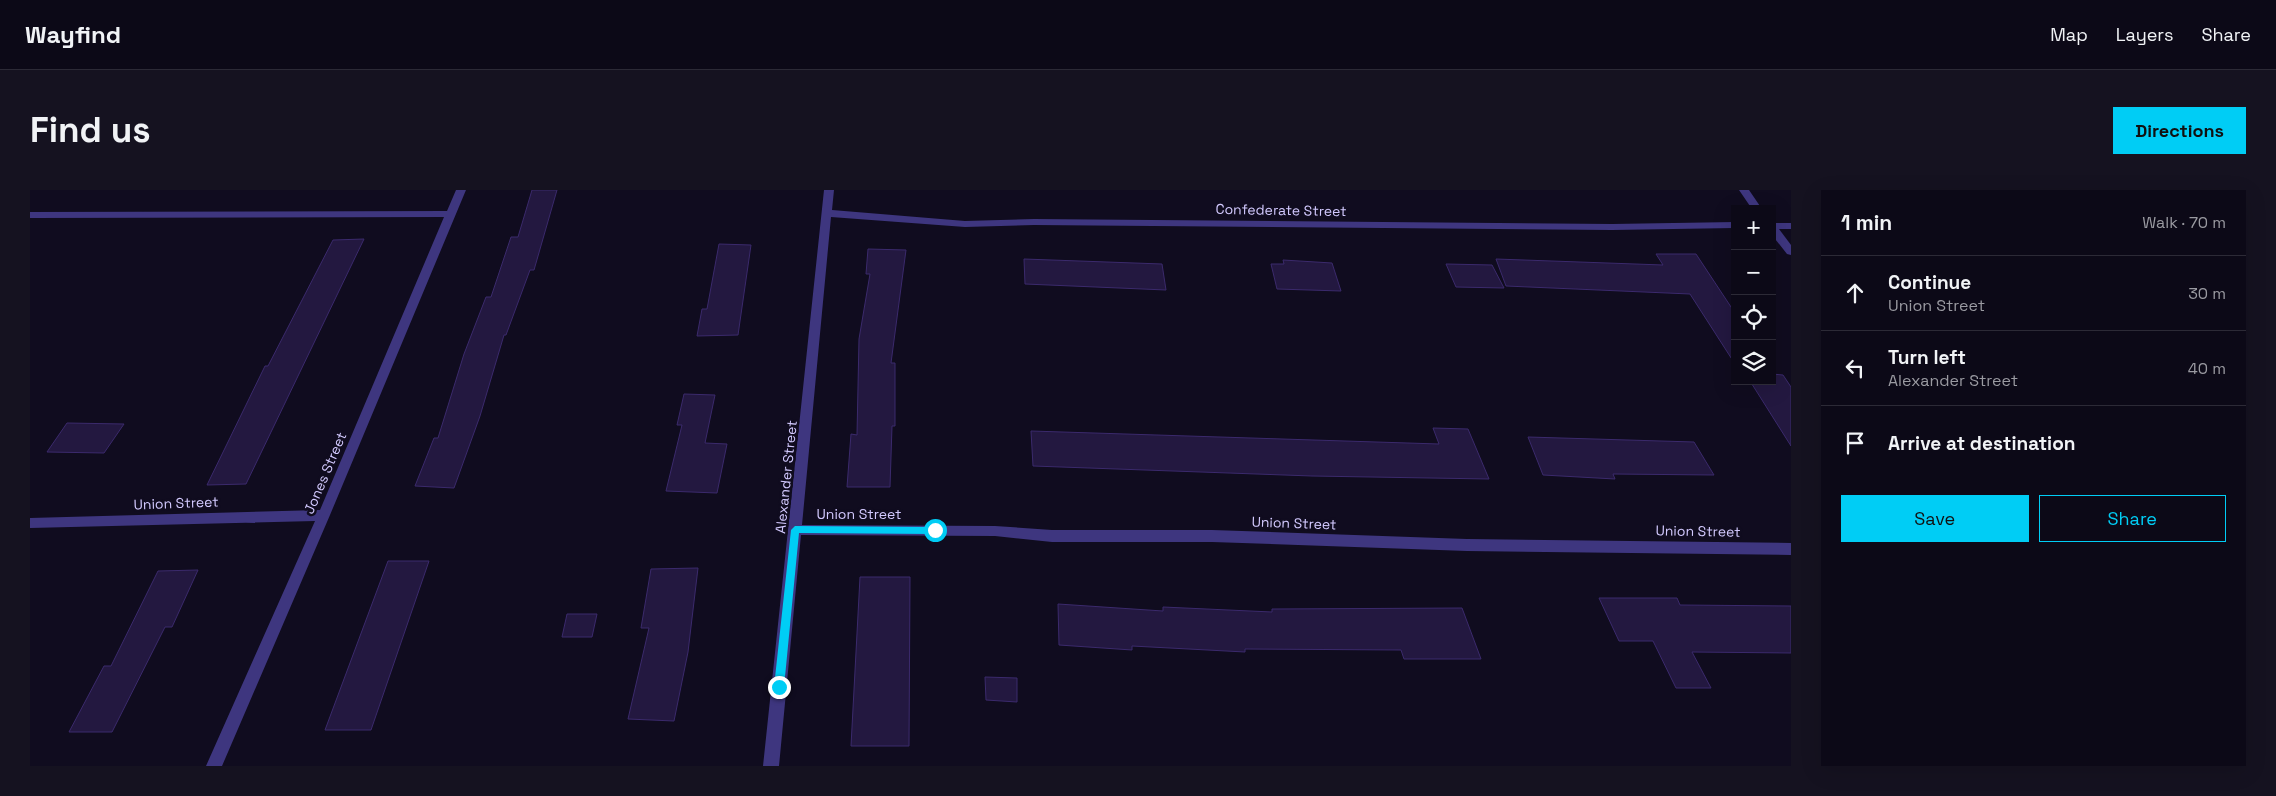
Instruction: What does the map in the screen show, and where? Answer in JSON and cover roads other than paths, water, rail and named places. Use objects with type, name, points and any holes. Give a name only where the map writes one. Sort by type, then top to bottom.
[{"type":"street","name":"Jones Street","points":[[214,766],[324,515],[461,190]]},
{"type":"street","name":"Alexander Street","points":[[771,766],[829,190]]},
{"type":"street","points":[[1744,190],[1754,205]]},
{"type":"street","points":[[30,216],[263,213],[451,214]]},
{"type":"street","name":"Confederate Street","points":[[827,213],[965,224],[1063,222],[1602,227],[1731,225]]},
{"type":"street","points":[[1776,227],[1791,226]]},
{"type":"street","points":[[1776,232],[1791,252]]},
{"type":"street","name":"Union Street","points":[[30,523],[324,515]]},
{"type":"street","name":"Union Street","points":[[795,530],[995,531],[1052,536],[1212,536],[1467,545],[1791,549]]}]
